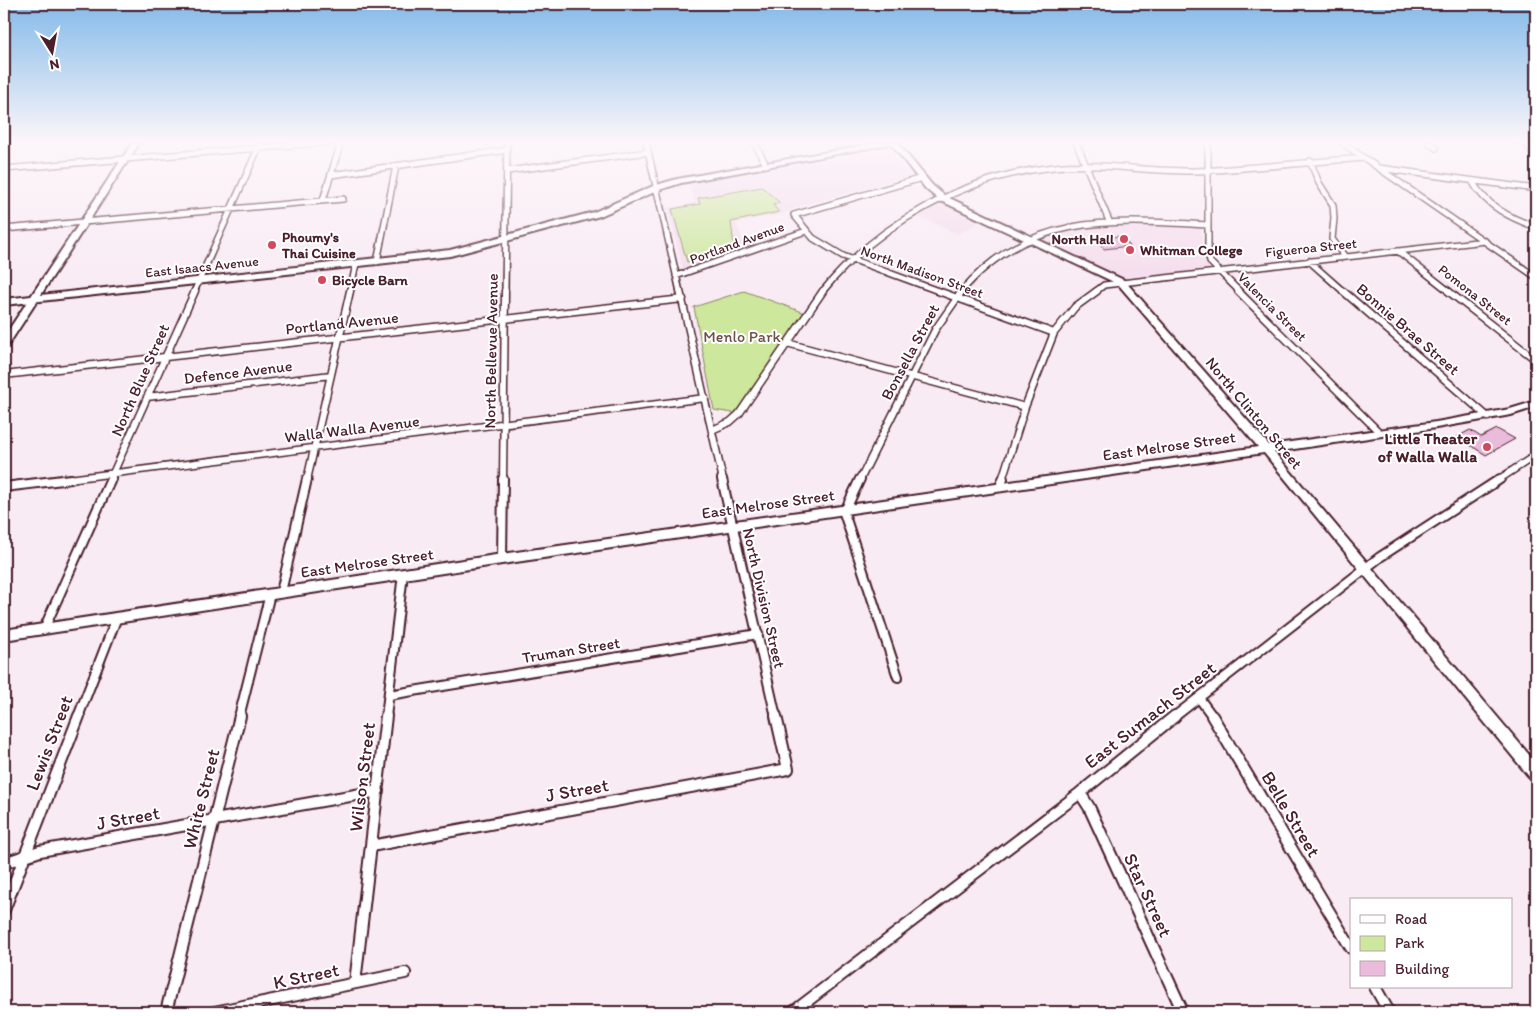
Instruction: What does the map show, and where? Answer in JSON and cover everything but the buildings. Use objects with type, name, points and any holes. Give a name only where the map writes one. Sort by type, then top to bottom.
[{"type":"main road","points":[[4,344],[106,189]]},
{"type":"main road","name":"East Isaacs Avenue","points":[[4,302],[450,253],[597,214],[653,189]]},
{"type":"main road","name":"North Clinton Street","points":[[933,189],[942,198],[1121,282],[1266,449],[1536,774]]},
{"type":"main road","name":"East Melrose Street","points":[[4,635],[845,509],[1488,417],[1536,404]]},
{"type":"street","name":"North Blue Street","points":[[44,629],[240,189]]},
{"type":"street","points":[[323,200],[326,189]]},
{"type":"street","points":[[377,262],[391,189]]},
{"type":"street","name":"North Bellevue Avenue","points":[[502,560],[507,189]]},
{"type":"street","name":"North Division Street","points":[[656,189],[683,299],[788,769]]},
{"type":"street","name":"North Madison Street","points":[[881,189],[794,214],[806,231],[822,245],[852,260],[1054,333]]},
{"type":"street","points":[[712,430],[730,422],[739,414],[823,291],[852,260],[890,228],[942,198],[967,189]]},
{"type":"street","points":[[1096,189],[1109,221]]},
{"type":"street","name":"Valencia Street","points":[[1208,189],[1208,258],[1218,271],[1380,433]]},
{"type":"street","points":[[1324,189],[1333,204],[1334,216],[1331,231],[1333,242],[1345,257]]},
{"type":"street","points":[[1409,189],[1536,277]]},
{"type":"street","points":[[1476,189],[1490,203],[1514,218],[1536,227]]},
{"type":"street","points":[[4,230],[343,198]]},
{"type":"street","name":"Bonsella Street","points":[[845,509],[912,377],[955,298],[985,268],[1029,239],[1069,226],[1109,221],[1208,225]]},
{"type":"street","name":"Portland Avenue","points":[[676,276],[687,274],[806,231]]},
{"type":"street","name":"Figueroa Street","points":[[1000,487],[1026,407],[1054,333],[1075,307],[1104,285],[1485,241]]},
{"type":"street","name":"Pomona Street","points":[[1398,251],[1536,360]]},
{"type":"street","name":"Bonnie Brae Street","points":[[1309,261],[1488,417]]},
{"type":"street","name":"White Street","points":[[166,1012],[214,820],[314,448],[356,264]]},
{"type":"street","name":"Portland Avenue","points":[[4,374],[683,299]]},
{"type":"street","points":[[787,343],[1026,407]]},
{"type":"street","name":"Defence Avenue","points":[[148,397],[331,375]]},
{"type":"street","name":"Walla Walla Avenue","points":[[4,487],[705,398]]},
{"type":"street","name":"East Sumach Street","points":[[793,1012],[1080,793],[1366,570],[1380,557],[1536,455]]},
{"type":"street","points":[[845,509],[844,518],[898,677]]},
{"type":"street","name":"Wilson Street","points":[[355,983],[403,574]]},
{"type":"street","name":"Lewis Street","points":[[4,910],[117,617]]},
{"type":"street","name":"Truman Street","points":[[389,695],[758,634]]},
{"type":"street","name":"Belle Street","points":[[1200,698],[1350,946]]},
{"type":"street","name":"J Street","points":[[371,846],[788,769]]},
{"type":"street","name":"J Street","points":[[4,863],[40,851],[378,791]]},
{"type":"street","name":"Star Street","points":[[1080,793],[1089,807],[1183,1012]]},
{"type":"street","name":"K Street","points":[[214,1012],[405,973]]},
{"type":"street","points":[[1375,988],[1390,1012]]},
{"type":"shaded area","points":[[691,189],[862,189],[799,206],[783,214],[737,223],[745,247],[683,270],[668,208],[695,203]]},
{"type":"shaded area","points":[[941,202],[981,221],[958,234],[915,215]]},
{"type":"shaded area","name":"Whitman College","points":[[1111,218],[1201,225],[1204,260],[1211,269],[1122,279],[1033,239]]},
{"type":"green space","points":[[748,189],[765,189],[780,203],[773,205],[779,212],[731,222],[734,246],[687,262],[672,209],[700,204],[698,198]]},
{"type":"green space","name":"Menlo Park","points":[[744,291],[808,314],[739,414],[714,410],[694,307]]},
{"type":"place","name":"North Hall","points":[[1124,239]]},
{"type":"place","name":"Phoumy's Thai Cuisine","points":[[272,245]]},
{"type":"place","name":"Whitman College","points":[[1130,250]]},
{"type":"place","name":"Bicycle Barn","points":[[322,280]]},
{"type":"place","name":"Little Theater of Walla Walla","points":[[1487,447]]}]
